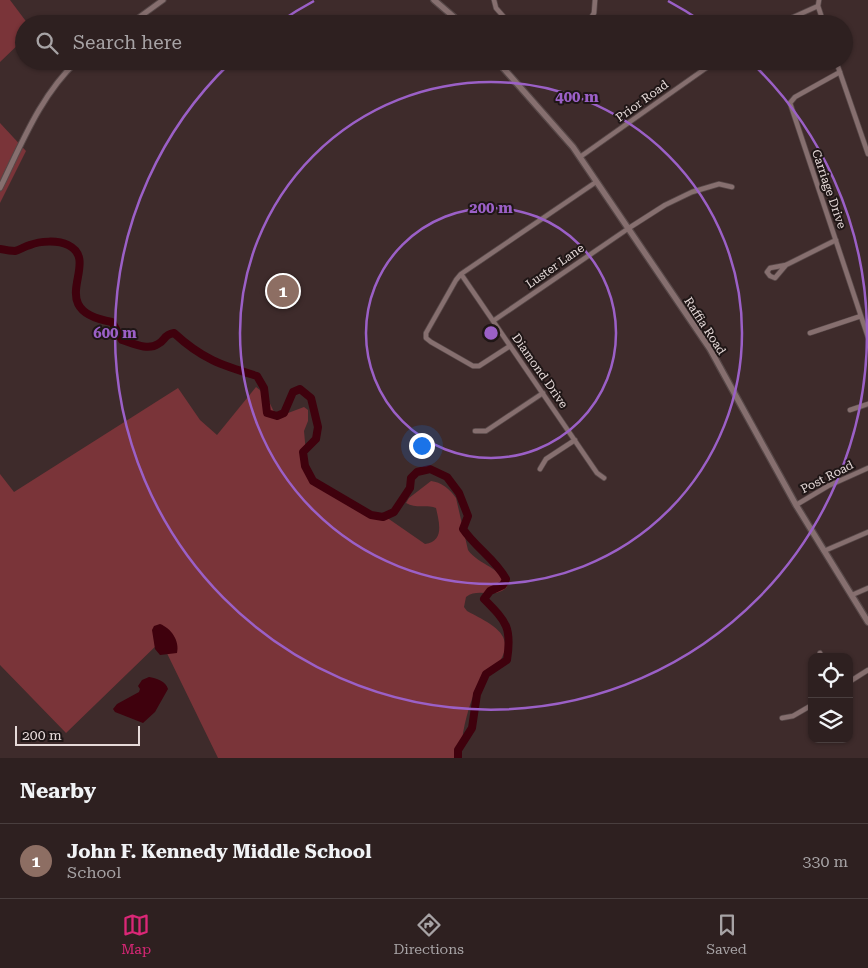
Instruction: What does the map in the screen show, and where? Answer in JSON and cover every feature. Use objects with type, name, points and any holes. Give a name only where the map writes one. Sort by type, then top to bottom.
[{"type":"main road","points":[[434,0],[452,15]]},
{"type":"main road","name":"Raffia Road","points":[[504,70],[549,119],[580,157],[710,349],[796,505],[868,622]]},
{"type":"street","points":[[142,15],[163,0]]},
{"type":"street","points":[[494,0],[496,8],[502,15]]},
{"type":"street","points":[[593,15],[595,0]]},
{"type":"street","points":[[819,0],[818,6],[821,15]]},
{"type":"street","points":[[798,15],[818,6]]},
{"type":"street","points":[[0,188],[41,105],[68,70]]},
{"type":"street","name":"Prior Road","points":[[580,157],[703,70]]},
{"type":"street","points":[[840,72],[868,154]]},
{"type":"street","name":"Carriage Drive","points":[[840,72],[794,97],[790,103],[868,337]]},
{"type":"street","points":[[510,346],[479,366],[473,366],[426,338],[426,333],[461,274],[596,182]]},
{"type":"street","name":"Luster Lane","points":[[493,322],[665,205],[692,192],[719,184],[732,186]]},
{"type":"street","points":[[786,265],[836,240]]},
{"type":"street","name":"Diamond Drive","points":[[461,274],[597,473],[604,478]]},
{"type":"street","points":[[810,333],[861,316]]},
{"type":"street","points":[[475,432],[486,431],[543,393]]},
{"type":"street","points":[[850,410],[868,404]]},
{"type":"street","points":[[540,469],[546,460],[575,440]]},
{"type":"street","name":"Post Road","points":[[796,505],[828,486],[868,468]]},
{"type":"street","points":[[824,551],[868,532]]},
{"type":"street","points":[[852,594],[868,588]]},
{"type":"street","points":[[853,679],[868,670]]},
{"type":"street","points":[[782,718],[793,716],[808,707]]},
{"type":"shaded area","points":[[0,0],[10,0],[21,15],[15,15],[15,48],[0,62]]},
{"type":"shaded area","points":[[0,123],[26,151],[0,203]]},
{"type":"shaded area","points":[[256,387],[265,396],[275,414],[280,416],[304,407],[308,410],[308,421],[304,431],[306,453],[302,460],[302,467],[327,492],[345,502],[386,517],[425,544],[436,539],[438,535],[439,525],[436,508],[414,506],[406,503],[409,498],[431,481],[442,484],[456,498],[468,550],[472,555],[501,575],[505,581],[507,587],[502,591],[497,593],[476,593],[466,597],[464,607],[501,634],[505,641],[505,650],[501,660],[478,687],[474,695],[469,707],[461,746],[455,758],[218,758],[161,641],[66,733],[0,665],[0,474],[14,492],[178,388],[200,420],[217,435]]},
{"type":"shaded area","points":[[160,624],[174,636],[178,648],[177,653],[160,655],[155,649],[152,630],[154,626]]},
{"type":"shaded area","points":[[149,677],[163,682],[168,689],[155,712],[143,723],[115,712],[113,709],[117,704],[139,692],[138,686],[142,680]]},
{"type":"waterway","points":[[0,249],[15,251],[44,242],[59,242],[68,245],[77,253],[80,263],[76,285],[76,297],[80,307],[91,316],[112,322],[122,340],[150,347],[174,333],[184,342],[212,360],[257,376],[264,388],[267,413],[277,416],[284,413],[293,392],[300,389],[311,398],[318,427],[316,439],[303,452],[305,466],[313,481],[371,515],[383,517],[394,512],[410,488],[411,478],[417,472],[430,469],[447,477],[459,493],[468,516],[463,529],[496,565],[506,579],[503,585],[490,591],[484,599],[503,620],[509,640],[507,660],[486,674],[477,694],[472,728],[458,750],[458,758]]},
{"type":"place","name":"John F. Kennedy Middle School","points":[[283,291]]}]
